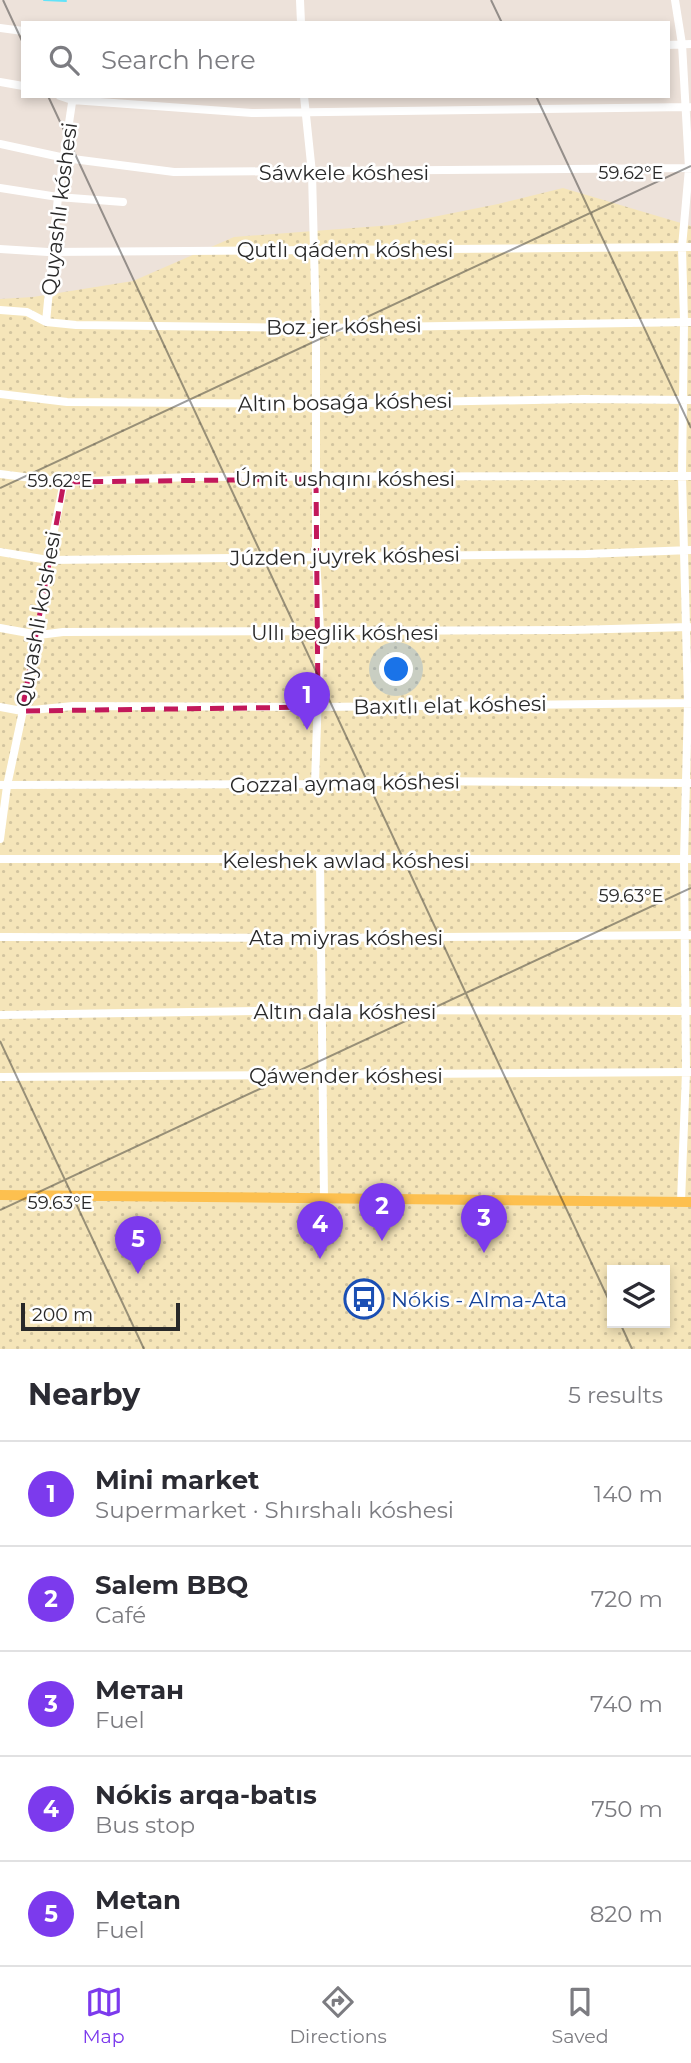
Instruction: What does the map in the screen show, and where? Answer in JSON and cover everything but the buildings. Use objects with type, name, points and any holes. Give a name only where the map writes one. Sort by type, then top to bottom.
[{"type":"main road","points":[[0,1195],[686,1202]]},
{"type":"street","points":[[300,0],[301,21]]},
{"type":"street","points":[[675,0],[687,44],[690,168],[686,476],[690,703],[686,1202]]},
{"type":"street","points":[[0,28],[21,31]]},
{"type":"street","points":[[0,82],[21,86]]},
{"type":"street","points":[[72,98],[252,113],[689,107]]},
{"type":"street","name":"Quyashlı kóshesi","points":[[46,322],[58,197],[72,98]]},
{"type":"street","points":[[304,98],[312,173],[316,328],[316,556],[320,632],[316,784]]},
{"type":"street","name":"Sáwkele kóshesi","points":[[0,144],[65,158],[174,172],[690,168]]},
{"type":"street","points":[[0,188],[58,197],[123,202]]},
{"type":"street","name":"Qutlı qádem kóshesi","points":[[0,248],[52,252],[687,247]]},
{"type":"street","name":"Boz jer kóshesi","points":[[0,310],[27,312],[46,322],[76,325],[316,328],[688,322]]},
{"type":"street","name":"Altın bosaǵa kóshesi","points":[[0,394],[67,402],[316,404],[583,398],[688,400]]},
{"type":"street","name":"Úmit ushqını kóshesi","points":[[0,474],[64,482],[190,477],[316,479],[686,476]]},
{"type":"street","name":"Quyashli ko'shesi","points":[[0,839],[4,786],[39,635],[48,561],[64,482]]},
{"type":"street","name":"Júzden juyrek kóshesi","points":[[0,552],[48,561],[586,554],[687,550]]},
{"type":"street","name":"Ullı beglik kóshesi","points":[[0,628],[39,635],[63,632],[571,630],[688,626]]},
{"type":"street","name":"Baxıtlı elat kóshesi","points":[[0,707],[22,711],[73,706],[318,707],[690,703]]},
{"type":"street","name":"Gozzal aymaq kóshesi","points":[[4,786],[406,781],[688,783]]},
{"type":"street","name":"Keleshek awlad kóshesi","points":[[0,859],[687,859]]},
{"type":"street","points":[[320,860],[324,1198]]},
{"type":"street","name":"Ata miyras kóshesi","points":[[0,937],[688,935]]},
{"type":"street","name":"Altın dala kóshesi","points":[[0,1015],[320,1010],[689,1011]]},
{"type":"street","name":"Qáwender kóshesi","points":[[0,1077],[688,1072]]},
{"type":"highlighted area","points":[[316,479],[318,707],[22,711],[64,482]]},
{"type":"sand","points":[[563,188],[691,226],[691,1349],[0,1349],[0,299],[33,297],[133,281],[234,237],[393,225]]},
{"type":"waterway","points":[[44,0],[66,1]]},
{"type":"place","name":"Mini market","points":[[307,730]]},
{"type":"place","name":"Salem BBQ","points":[[382,1241]]},
{"type":"place","name":"Метан","points":[[484,1253]]},
{"type":"place","name":"Nókis arqa-batıs","points":[[320,1259]]},
{"type":"place","name":"Metan","points":[[138,1274]]},
{"type":"place","name":"Nókis - Alma-Ata","points":[[364,1299]]}]
